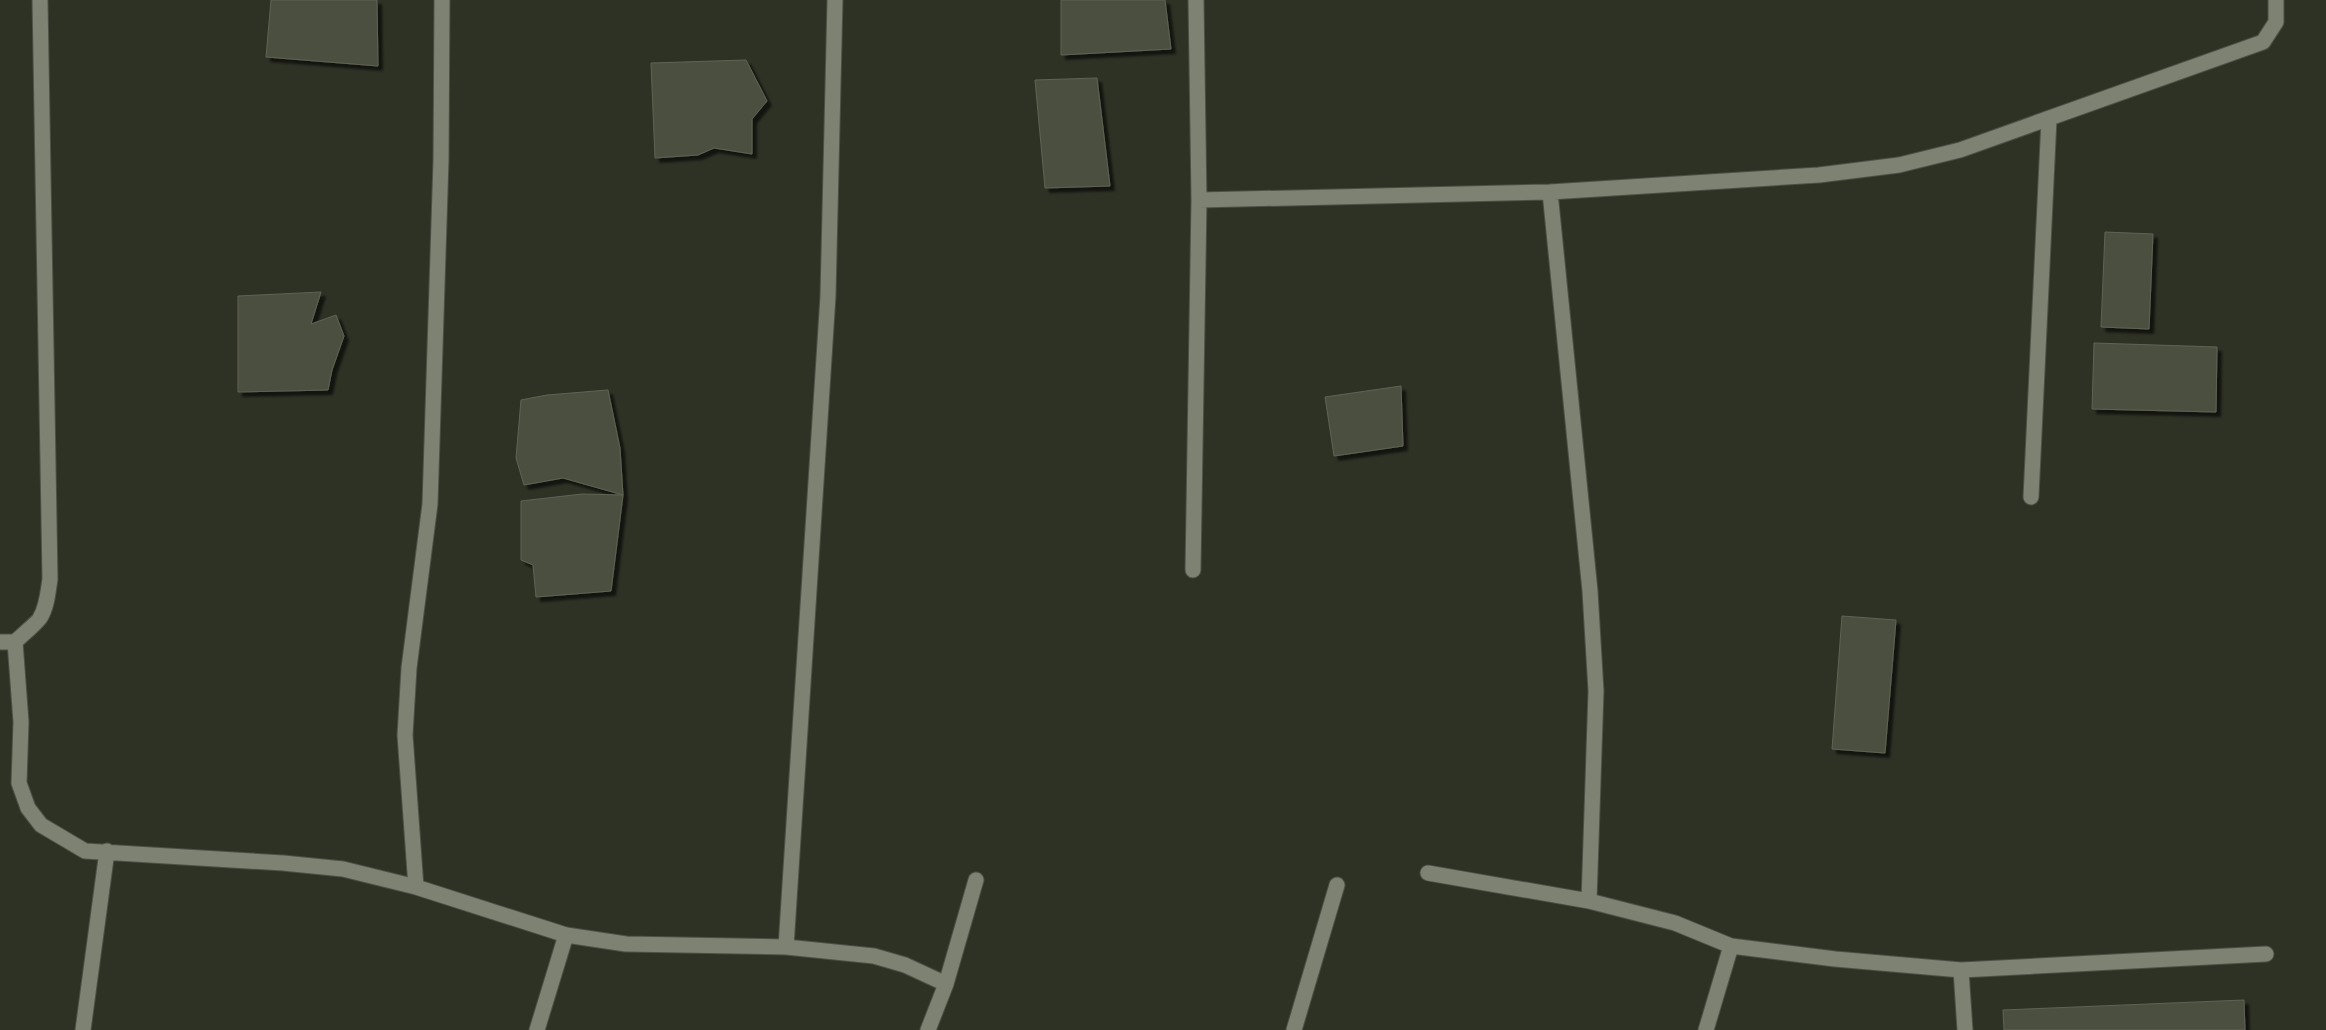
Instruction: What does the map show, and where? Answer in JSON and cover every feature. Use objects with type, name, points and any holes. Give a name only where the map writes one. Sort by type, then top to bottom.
[{"type":"street","points":[[40,0],[50,579],[40,620],[8,642],[21,722],[19,783],[28,808],[41,825],[65,841],[85,851],[283,863],[343,869],[416,887],[566,935],[626,944],[786,947],[874,956],[905,965],[946,984]]},
{"type":"street","points":[[416,887],[405,735],[409,668],[430,504],[441,160],[442,0]]},
{"type":"street","points":[[786,947],[828,296],[835,0]]},
{"type":"street","points":[[1193,570],[1199,200],[1196,0]]},
{"type":"street","points":[[1199,200],[1550,192],[1819,175],[1898,165],[1960,150],[2263,42],[2276,22],[2276,0]]},
{"type":"street","points":[[2032,497],[2049,119]]},
{"type":"street","points":[[1550,192],[1590,591],[1596,691],[1589,901]]},
{"type":"street","points":[[82,1030],[107,851]]},
{"type":"street","points":[[1428,873],[1589,901],[1675,923],[1731,946],[1835,959],[1961,970],[2266,954]]},
{"type":"street","points":[[928,1030],[946,984],[976,880]]},
{"type":"street","points":[[1294,1030],[1338,885]]},
{"type":"street","points":[[537,1030],[566,935]]},
{"type":"street","points":[[1706,1030],[1731,946]]},
{"type":"street","points":[[1961,970],[1965,1030]]},
{"type":"building","points":[[271,0],[377,0],[378,66],[266,57]]},
{"type":"building","points":[[1061,0],[1165,0],[1171,49],[1061,55]]},
{"type":"building","points":[[746,60],[767,101],[752,119],[752,154],[714,148],[698,155],[655,158],[651,63]]},
{"type":"building","points":[[1097,78],[1110,186],[1045,188],[1035,80]]},
{"type":"building","points":[[2105,232],[2153,234],[2149,329],[2101,327]]},
{"type":"building","points":[[321,292],[311,324],[336,315],[344,336],[332,370],[328,390],[238,392],[238,296]]},
{"type":"building","points":[[2094,343],[2217,347],[2216,412],[2092,409]]},
{"type":"building","points":[[1401,386],[1403,446],[1334,456],[1325,397]]},
{"type":"building","points":[[608,390],[620,448],[623,495],[563,478],[524,485],[516,458],[521,400],[547,395]]},
{"type":"building","points":[[582,494],[623,495],[611,591],[536,597],[533,565],[521,560],[521,501]]},
{"type":"building","points":[[1842,616],[1896,620],[1885,753],[1832,749]]},
{"type":"building","points":[[2244,1000],[2245,1030],[2004,1030],[2003,1010]]}]
